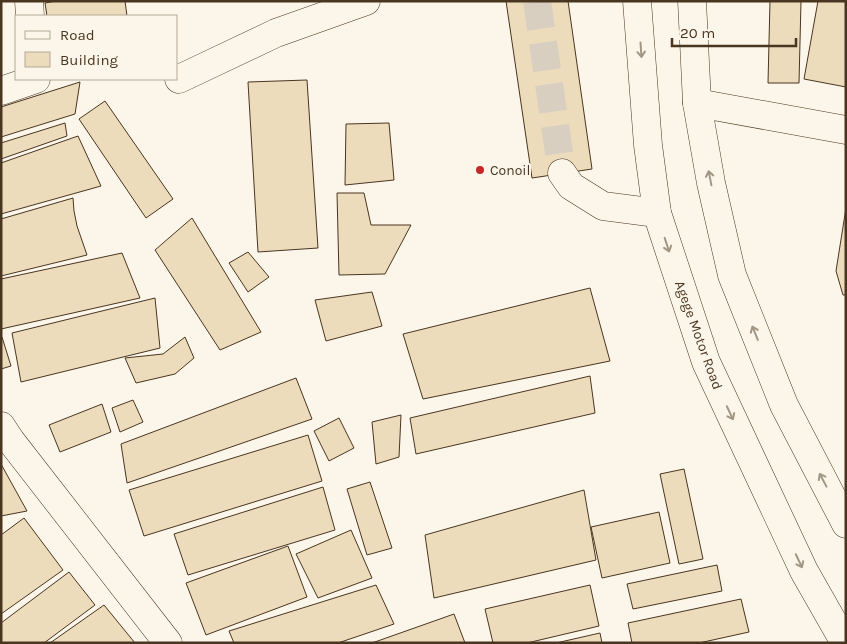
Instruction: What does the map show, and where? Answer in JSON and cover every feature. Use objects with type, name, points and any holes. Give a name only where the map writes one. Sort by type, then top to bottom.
[{"type":"main road","points":[[29,1],[30,15]]},
{"type":"main road","points":[[179,79],[276,33],[366,1]]},
{"type":"main road","name":"Agege Motor Road","points":[[638,1],[648,145],[657,214],[706,362],[804,571],[845,643]]},
{"type":"main road","points":[[692,1],[697,102],[711,183],[732,276],[784,405],[846,524]]},
{"type":"main road","points":[[1,90],[33,80]]},
{"type":"main road","points":[[697,102],[846,130]]},
{"type":"main road","points":[[562,173],[570,186],[603,206],[657,214]]},
{"type":"main road","points":[[1,426],[168,643]]},
{"type":"building","points":[[56,1],[125,1],[127,15],[47,15],[45,3]]},
{"type":"building","points":[[506,1],[568,1],[592,169],[532,178]]},
{"type":"building","points":[[770,1],[801,1],[799,83],[768,83]]},
{"type":"building","points":[[818,1],[846,1],[846,87],[804,79]]},
{"type":"building","points":[[307,80],[318,248],[258,252],[248,82]]},
{"type":"building","points":[[80,82],[75,114],[1,137],[1,107]]},
{"type":"building","points":[[105,101],[173,199],[146,218],[79,119]]},
{"type":"building","points":[[65,123],[67,136],[1,159],[1,143]]},
{"type":"building","points":[[389,123],[394,180],[345,185],[346,124]]},
{"type":"building","points":[[78,136],[101,186],[1,214],[1,163]]},
{"type":"building","points":[[337,193],[364,193],[371,225],[411,225],[385,274],[339,275]]},
{"type":"building","points":[[73,198],[77,226],[87,255],[1,276],[1,219]]},
{"type":"building","points":[[846,208],[846,295],[843,295],[836,271]]},
{"type":"building","points":[[192,218],[261,332],[220,350],[155,250]]},
{"type":"building","points":[[248,252],[269,277],[248,292],[229,263]]},
{"type":"building","points":[[122,253],[140,298],[1,329],[1,279]]},
{"type":"building","points":[[590,288],[610,361],[423,399],[403,334]]},
{"type":"building","points":[[372,292],[382,326],[326,341],[315,300]]},
{"type":"building","points":[[155,298],[160,348],[21,382],[12,333]]},
{"type":"building","points":[[1,337],[11,366],[1,369]]},
{"type":"building","points":[[185,337],[194,358],[175,374],[136,383],[125,358],[163,354]]},
{"type":"building","points":[[590,376],[595,413],[416,454],[410,418]]},
{"type":"building","points":[[296,378],[312,419],[127,483],[121,444]]},
{"type":"building","points":[[133,400],[143,422],[120,432],[112,408]]},
{"type":"building","points":[[102,404],[111,432],[60,452],[49,425]]},
{"type":"building","points":[[401,415],[399,457],[376,464],[372,422]]},
{"type":"building","points":[[339,418],[354,448],[329,461],[314,431]]},
{"type":"building","points":[[308,435],[322,481],[144,536],[129,490]]},
{"type":"building","points":[[1,464],[27,511],[1,516]]},
{"type":"building","points":[[684,469],[703,559],[679,564],[660,474]]},
{"type":"building","points":[[370,482],[392,548],[367,555],[347,489]]},
{"type":"building","points":[[323,487],[335,530],[188,575],[174,534]]},
{"type":"building","points":[[584,490],[596,560],[434,598],[425,535]]},
{"type":"building","points":[[659,512],[670,563],[602,578],[591,527]]},
{"type":"building","points":[[24,518],[63,570],[1,614],[1,535]]},
{"type":"building","points":[[351,530],[372,578],[318,598],[296,554]]},
{"type":"building","points":[[288,546],[307,597],[206,635],[186,583]]},
{"type":"building","points":[[717,565],[722,591],[633,609],[627,584]]},
{"type":"building","points":[[69,572],[95,605],[44,643],[1,643],[1,623]]},
{"type":"building","points":[[376,585],[394,624],[338,643],[234,643],[229,631]]},
{"type":"building","points":[[590,585],[599,626],[527,643],[493,643],[485,609]]},
{"type":"building","points":[[741,599],[749,632],[699,643],[632,643],[628,623]]},
{"type":"building","points":[[104,605],[135,643],[50,643]]},
{"type":"building","points":[[454,614],[465,643],[372,643]]},
{"type":"building","points":[[600,633],[602,643],[556,643]]},
{"type":"tunnel","points":[[537,1],[562,173]]},
{"type":"place","name":"Conoil","points":[[480,170]]}]
